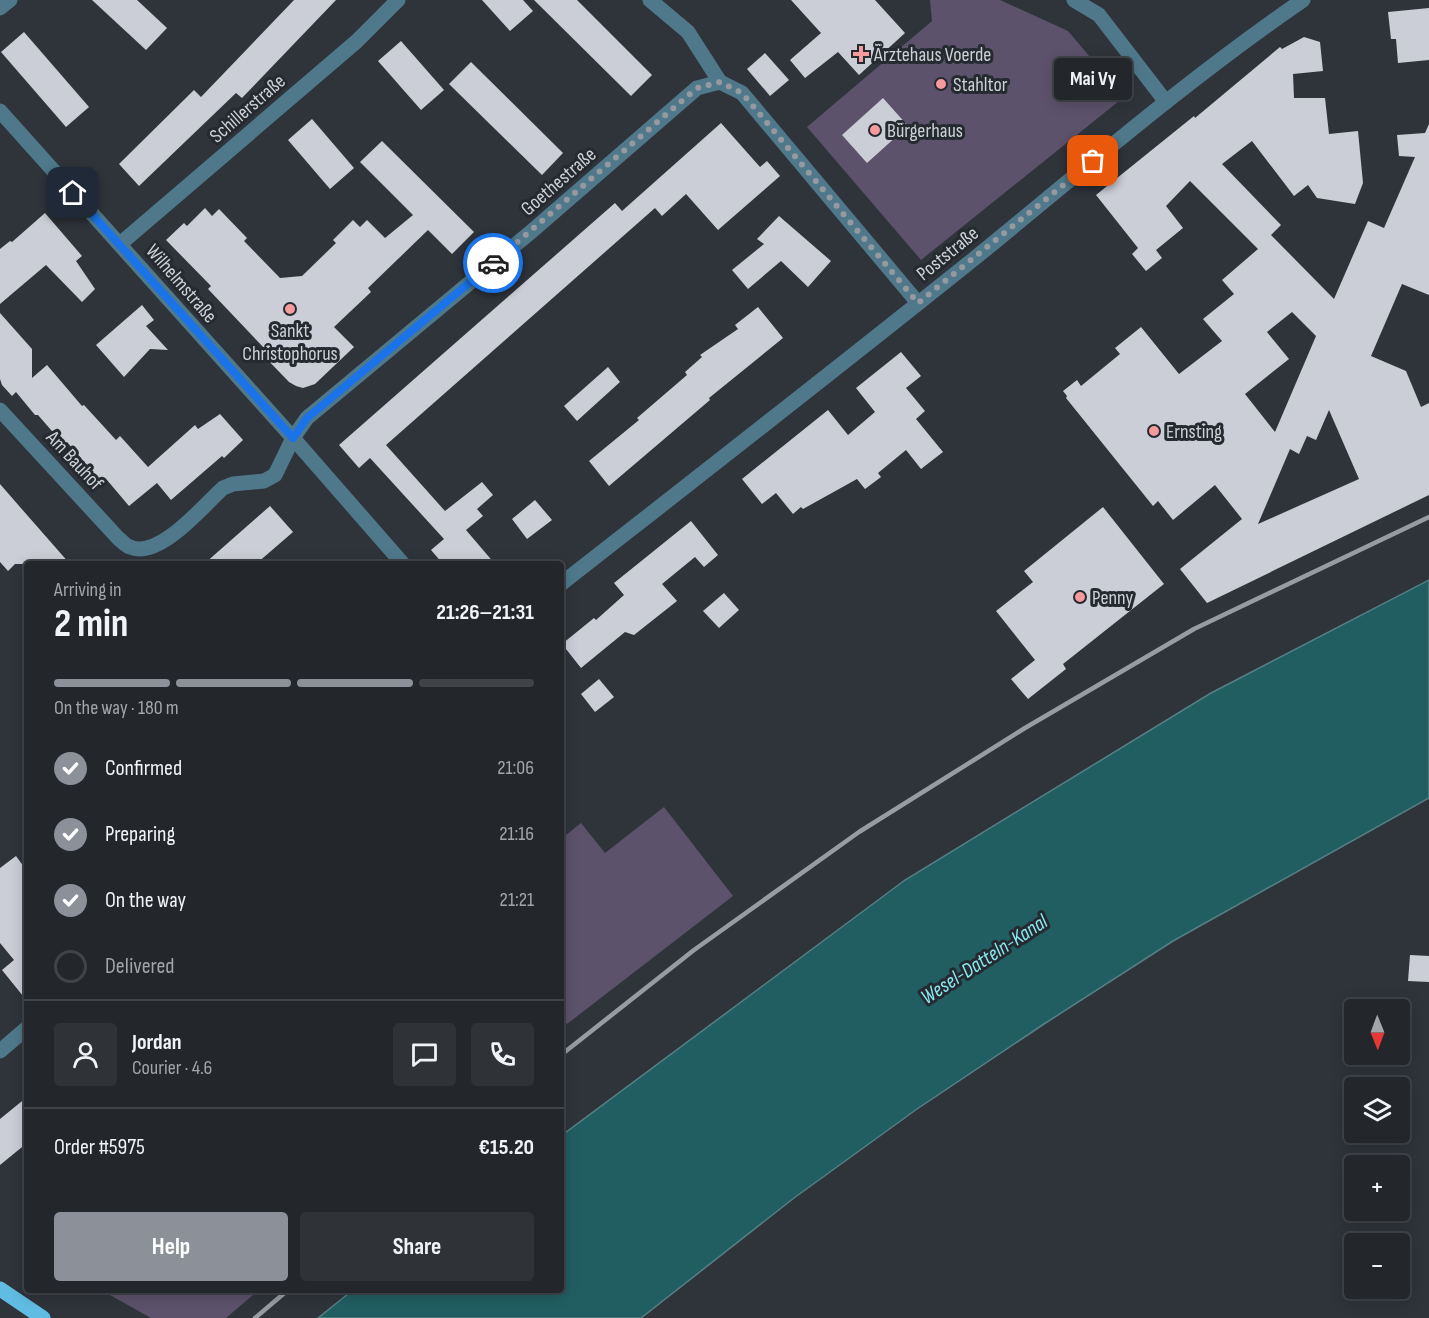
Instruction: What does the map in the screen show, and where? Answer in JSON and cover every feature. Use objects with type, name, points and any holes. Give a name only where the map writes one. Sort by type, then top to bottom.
[{"type":"main road","points":[[0,1289],[43,1318]]},
{"type":"street","points":[[0,8],[10,0]]},
{"type":"street","name":"Schillerstraße","points":[[120,244],[357,41],[398,0]]},
{"type":"street","points":[[650,0],[688,32],[720,82],[742,93],[918,303]]},
{"type":"street","points":[[1074,0],[1099,15],[1166,102]]},
{"type":"street","name":"Poststraße","points":[[564,582],[918,303],[1244,40],[1303,0]]},
{"type":"street","name":"Goethestraße","points":[[118,538],[130,548],[148,549],[166,541],[223,488],[233,484],[264,481],[275,475],[293,438],[307,418],[532,231],[697,88],[720,82]]},
{"type":"street","name":"Wilhelmstraße","points":[[0,111],[400,561]]},
{"type":"street","name":"Am Bauhof","points":[[0,410],[118,538]]},
{"type":"street","points":[[0,1051],[24,1031]]},
{"type":"shaded area","points":[[930,0],[1000,0],[1068,31],[1124,97],[921,260],[807,127],[932,21]]},
{"type":"shaded area","points":[[664,807],[733,896],[567,1024],[564,1020],[564,837],[581,823],[605,853]]},
{"type":"shaded area","points":[[106,1293],[255,1293],[226,1318],[151,1318]]},
{"type":"water","name":"Wesel-Datteln-Kanal","points":[[1429,580],[1429,798],[1173,941],[1044,1024],[917,1109],[794,1198],[641,1318],[318,1318],[349,1293],[564,1293],[564,1134],[905,880],[1211,693]]},
{"type":"building","points":[[92,0],[137,0],[167,28],[146,50]]},
{"type":"building","points":[[294,0],[336,0],[242,98],[236,93],[139,186],[119,164],[194,90],[201,97]]},
{"type":"building","points":[[482,0],[523,0],[533,11],[510,31]]},
{"type":"building","points":[[534,0],[577,0],[652,75],[631,96]]},
{"type":"building","name":"Ärztehaus Voerde","points":[[791,0],[875,0],[905,33],[859,75],[838,52],[805,78],[790,60],[821,33]]},
{"type":"building","points":[[1429,8],[1429,60],[1398,63],[1396,39],[1391,39],[1388,12]]},
{"type":"building","points":[[24,32],[89,107],[66,127],[1,52]]},
{"type":"building","points":[[1304,37],[1320,42],[1323,71],[1293,74],[1294,98],[1325,98],[1329,134],[1358,131],[1363,183],[1355,204],[1317,198],[1308,185],[1294,196],[1252,141],[1222,164],[1281,225],[1271,235],[1334,299],[1368,221],[1384,228],[1415,157],[1399,156],[1397,135],[1425,133],[1429,124],[1429,295],[1402,284],[1371,356],[1406,371],[1421,407],[1429,403],[1429,495],[1207,603],[1180,569],[1242,519],[1215,485],[1173,520],[1158,501],[1153,506],[1066,398],[1063,391],[1077,380],[1081,386],[1120,354],[1115,348],[1141,327],[1179,374],[1222,341],[1203,319],[1234,294],[1222,280],[1258,249],[1190,181],[1166,206],[1183,228],[1156,250],[1162,258],[1146,271],[1132,254],[1138,248],[1096,195],[1194,116],[1195,118],[1280,47],[1282,49]],"holes":[[[1292,312],[1316,336],[1275,432],[1245,394],[1289,359],[1267,332]],[[1329,410],[1359,479],[1258,524],[1290,449],[1299,454],[1307,436],[1316,440]]]},
{"type":"building","points":[[401,41],[444,90],[421,110],[378,61]]},
{"type":"building","points":[[765,53],[789,80],[770,96],[747,69]]},
{"type":"building","points":[[471,62],[563,153],[542,175],[449,84]]},
{"type":"building","name":"Bürgerhaus","points":[[883,98],[908,126],[867,163],[842,135]]},
{"type":"building","points":[[312,119],[354,168],[330,189],[288,140]]},
{"type":"building","points":[[721,123],[760,167],[767,161],[780,176],[718,230],[686,194],[662,216],[655,208],[386,445],[445,511],[482,482],[493,495],[477,509],[483,516],[466,530],[492,561],[440,561],[431,550],[444,539],[370,458],[359,468],[339,445],[615,203],[622,211]]},
{"type":"building","name":"Sankt Christophorus","points":[[382,141],[474,232],[452,254],[428,230],[368,288],[371,292],[334,327],[354,347],[315,384],[303,388],[296,386],[289,382],[261,353],[265,349],[208,289],[211,286],[166,240],[184,223],[187,226],[205,208],[212,216],[219,209],[247,238],[244,241],[280,278],[302,276],[336,243],[333,240],[353,220],[360,227],[367,220],[385,238],[413,215],[360,162]]},
{"type":"building","points":[[45,213],[82,256],[76,261],[95,289],[82,302],[46,265],[0,304],[0,249],[10,241],[12,242]]},
{"type":"building","points":[[779,216],[831,261],[808,287],[781,261],[748,289],[732,270],[764,244],[757,239]]},
{"type":"building","points":[[142,305],[154,320],[146,326],[168,350],[150,349],[124,377],[96,345]]},
{"type":"building","points":[[758,307],[783,338],[709,398],[710,400],[609,486],[589,461],[639,420],[637,418],[687,375],[685,372],[702,357],[700,355],[738,329],[735,325]]},
{"type":"building","points":[[0,313],[32,349],[32,378],[47,365],[82,406],[84,405],[116,440],[120,436],[148,467],[195,425],[198,429],[220,414],[243,440],[171,500],[157,483],[129,506],[107,480],[103,484],[67,442],[64,445],[16,392],[12,396],[2,385],[0,379]]},
{"type":"building","points":[[901,352],[921,376],[906,388],[925,411],[916,419],[943,452],[921,469],[906,450],[878,473],[881,477],[865,489],[857,479],[803,509],[801,507],[793,514],[776,493],[762,504],[742,479],[828,410],[848,435],[875,412],[856,388]]},
{"type":"building","points":[[608,367],[620,382],[577,421],[564,406]]},
{"type":"building","points":[[0,484],[67,561],[24,561],[24,564],[15,564],[8,571],[0,562]]},
{"type":"building","points":[[535,500],[552,520],[527,539],[512,519]]},
{"type":"building","points":[[270,506],[293,532],[259,561],[207,561]]},
{"type":"building","name":"Penny","points":[[1103,507],[1164,584],[1063,664],[1066,669],[1028,699],[1011,679],[1035,660],[996,611],[1033,582],[1024,571]]},
{"type":"building","points":[[691,521],[718,555],[704,567],[695,557],[662,584],[677,601],[634,635],[625,632],[581,668],[564,647],[564,642],[594,618],[596,620],[624,595],[614,583]]},
{"type":"building","points":[[724,593],[739,610],[719,628],[703,611]]},
{"type":"building","points":[[599,679],[614,697],[595,712],[581,694]]},
{"type":"building","points":[[16,856],[24,867],[24,997],[2,970],[14,960],[0,943],[0,868]]},
{"type":"building","points":[[1410,955],[1429,956],[1429,982],[1408,981]]},
{"type":"building","points":[[24,1099],[24,1145],[0,1165],[0,1119]]},
{"type":"railway","points":[[564,1053],[694,950],[859,832],[1025,728],[1194,629],[1429,517]]},
{"type":"railway","points":[[255,1318],[284,1293]]},
{"type":"way so far","points":[[493,263],[697,88],[720,82],[742,93],[918,303],[1093,161]]},
{"type":"place","name":"Ärztehaus Voerde","points":[[861,54]]},
{"type":"place","name":"Stahltor","points":[[941,84]]},
{"type":"place","name":"Bürgerhaus","points":[[875,130]]},
{"type":"place","name":"Mai Vy","points":[[1093,161]]},
{"type":"place","name":"Sankt Christophorus","points":[[290,309]]},
{"type":"place","name":"Ernsting","points":[[1154,431]]},
{"type":"place","name":"Penny","points":[[1080,597]]},
{"type":"route","points":[[73,193],[293,438],[307,418],[493,263]]}]
